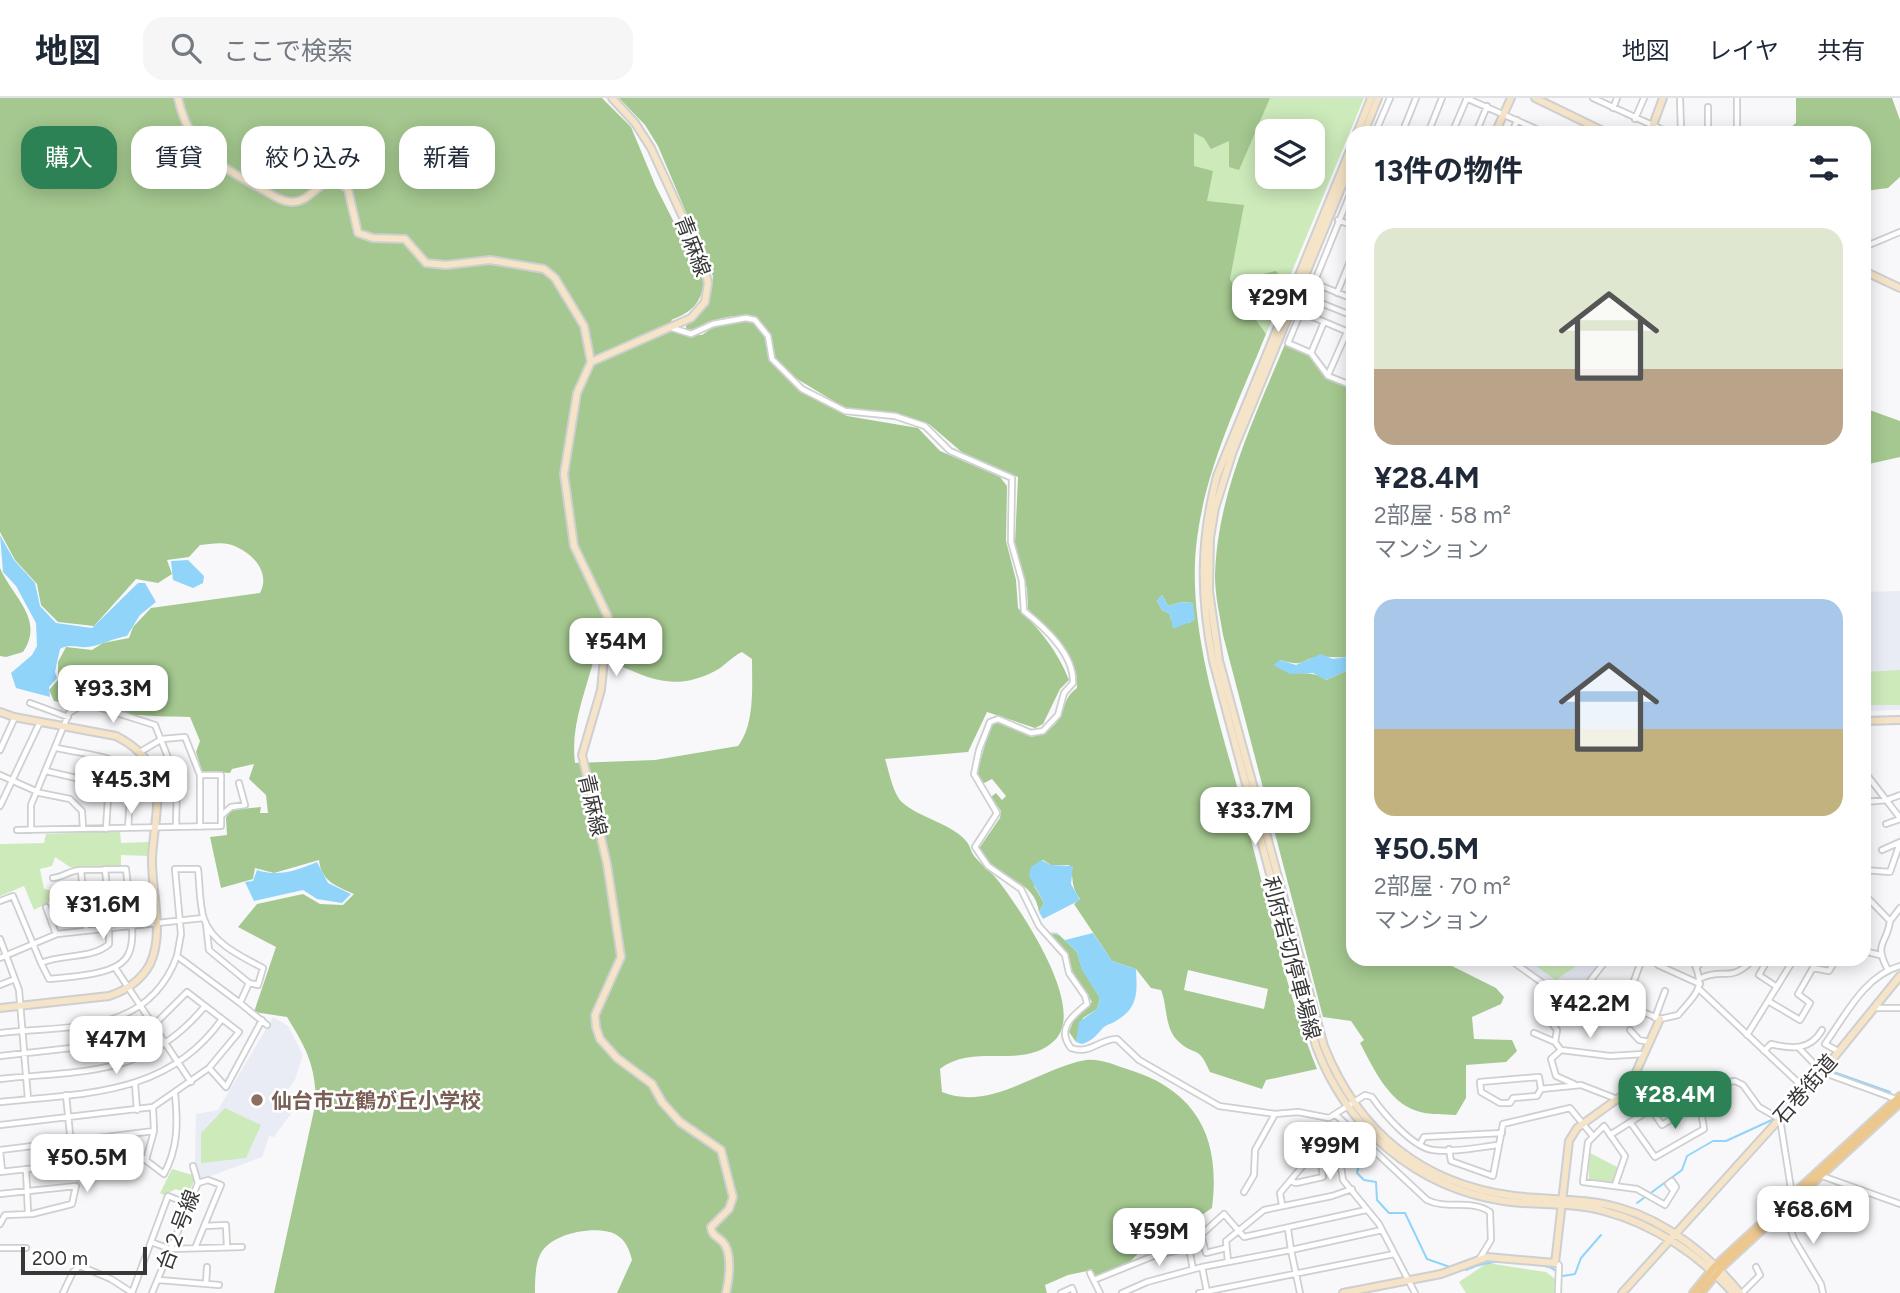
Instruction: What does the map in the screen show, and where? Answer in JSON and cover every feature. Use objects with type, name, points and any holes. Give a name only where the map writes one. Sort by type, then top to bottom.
[{"type":"main road","points":[[1702,1293],[1714,1271],[1822,1176],[1899,1100]]},
{"type":"main road","points":[[1693,1293],[1792,1195],[1899,1100]]},
{"type":"street","points":[[178,98],[181,115],[208,157],[280,199],[297,201],[325,182],[341,181],[348,189],[356,228],[363,236],[405,239],[426,263],[446,265],[491,260],[544,270],[555,278],[584,326],[591,362]]},
{"type":"street","name":"青麻線","points":[[612,98],[648,141],[706,272],[705,302],[691,318],[591,362],[576,393],[564,474],[574,547],[608,617],[601,690],[582,755],[607,864],[621,957],[595,1015],[596,1027],[609,1048],[652,1084],[662,1102],[680,1122],[721,1150],[733,1197],[730,1209],[711,1227],[714,1237],[725,1244],[727,1251],[726,1293]]},
{"type":"street","points":[[1360,126],[1371,98]]},
{"type":"street","points":[[1367,126],[1378,98]]},
{"type":"street","points":[[1378,126],[1390,98]]},
{"type":"street","points":[[1405,126],[1416,98]]},
{"type":"street","points":[[1431,126],[1442,98]]},
{"type":"street","points":[[1455,126],[1466,98],[1528,126]]},
{"type":"street","points":[[1498,126],[1511,98]]},
{"type":"street","points":[[1535,98],[1593,126]]},
{"type":"street","points":[[1593,98],[1645,126]]},
{"type":"street","points":[[1613,108],[1618,98]]},
{"type":"street","points":[[1635,119],[1644,98]]},
{"type":"street","points":[[1652,126],[1663,98]]},
{"type":"street","points":[[1680,98],[1681,126]]},
{"type":"street","points":[[1737,98],[1737,126]]},
{"type":"street","points":[[1479,126],[1487,106]]},
{"type":"street","points":[[1708,126],[1709,107]]},
{"type":"street","points":[[1515,126],[1517,120]]},
{"type":"street","name":"利府岩切停車場線","points":[[1346,161],[1217,476],[1204,540],[1202,592],[1213,661],[1308,1019],[1323,1063],[1350,1105],[1382,1145],[1408,1165],[1442,1184],[1488,1198],[1563,1203],[1616,1214],[1673,1236],[1741,1293]]},
{"type":"street","name":"利府岩切停車場線","points":[[1294,292],[1346,176]]},
{"type":"street","points":[[1346,202],[1314,283],[1346,296]]},
{"type":"street","points":[[1338,220],[1346,223]]},
{"type":"street","points":[[1871,244],[1900,232]]},
{"type":"street","points":[[1337,293],[1346,271]]},
{"type":"street","points":[[1871,274],[1900,288]]},
{"type":"street","points":[[1294,292],[1346,313]]},
{"type":"street","points":[[1346,331],[1301,312],[1288,343],[1311,353],[1328,376],[1346,383]]},
{"type":"street","points":[[672,328],[691,334],[713,324],[746,318],[755,320],[768,335],[772,359],[802,389],[845,411],[895,416],[925,426],[950,451],[1012,478],[1011,542],[1022,580],[1024,611],[1044,628],[1066,656],[1073,683],[1064,693],[1058,715],[1044,731],[1031,733],[998,719],[990,722],[979,750],[974,774],[997,813],[975,849],[988,866],[1021,889],[1039,926],[1060,948],[1069,973],[1086,996],[1087,1004],[1074,1014],[1065,1027],[1065,1039],[1071,1048],[1084,1051],[1110,1039],[1117,1039],[1139,1060],[1219,1106],[1275,1114],[1298,1112],[1329,1118],[1365,1095],[1372,1097],[1401,1130],[1432,1150],[1499,1145]]},
{"type":"street","points":[[1311,353],[1324,322]]},
{"type":"street","points":[[1328,376],[1346,341]]},
{"type":"street","points":[[30,703],[68,716]]},
{"type":"street","points":[[31,830],[31,805],[57,748],[68,716],[85,703],[155,724],[177,780],[176,827]]},
{"type":"street","points":[[0,712],[116,736],[140,752],[155,779],[152,863],[155,946],[150,963],[129,988],[109,996],[0,1008]]},
{"type":"street","points":[[0,750],[15,717]]},
{"type":"street","points":[[1871,721],[1900,720]]},
{"type":"street","points":[[0,806],[40,722]]},
{"type":"street","points":[[140,752],[162,739],[185,737],[200,775],[200,827]]},
{"type":"street","points":[[57,748],[114,761],[123,768],[131,789],[128,828]]},
{"type":"street","points":[[46,771],[102,784],[108,798],[106,829]]},
{"type":"street","points":[[0,775],[37,791],[78,803],[82,811],[83,829]]},
{"type":"street","points":[[17,830],[220,827],[221,775],[200,775]]},
{"type":"street","points":[[1871,780],[1900,818],[1886,824]]},
{"type":"street","points":[[222,816],[232,807],[245,805],[239,783]]},
{"type":"street","points":[[1871,801],[1887,800],[1900,794]]},
{"type":"street","points":[[1882,850],[1900,843]]},
{"type":"street","points":[[1871,871],[1890,872],[1900,843]]},
{"type":"street","points":[[41,963],[56,956],[102,951],[108,944],[110,927],[105,869]]},
{"type":"street","points":[[0,901],[13,896],[49,979],[102,974],[116,969],[132,948],[126,869],[71,870],[63,877],[53,878]]},
{"type":"street","points":[[0,1033],[106,1022],[141,1007],[163,985],[177,956],[181,920],[175,869],[198,869],[203,918],[219,940],[263,968],[258,985],[249,983],[209,950],[206,923]]},
{"type":"street","points":[[81,870],[86,930]]},
{"type":"street","points":[[1871,901],[1890,921]]},
{"type":"street","points":[[46,907],[56,934]]},
{"type":"street","points":[[1888,970],[1880,955],[1881,941],[1890,921],[1900,908]]},
{"type":"street","points":[[0,958],[56,934],[203,918]]},
{"type":"street","points":[[0,939],[15,979],[21,1006],[28,1099]]},
{"type":"street","points":[[1871,953],[1880,955]]},
{"type":"street","points":[[177,956],[267,1025]]},
{"type":"street","points":[[1518,966],[1558,994],[1583,990],[1602,966]]},
{"type":"street","points":[[1625,1005],[1639,966]]},
{"type":"street","points":[[1660,966],[1700,987],[1803,1087]]},
{"type":"street","points":[[1583,990],[1596,1002],[1625,1005],[1658,1018],[1678,1014],[1700,987],[1701,978],[1696,966]]},
{"type":"street","points":[[1701,978],[1711,973],[1728,976],[1740,972],[1746,966]]},
{"type":"street","points":[[1764,966],[1759,975],[1777,987]]},
{"type":"street","points":[[1747,1035],[1790,966]]},
{"type":"street","points":[[1768,1001],[1800,1020],[1810,1003],[1798,994],[1813,968],[1829,971],[1832,966]]},
{"type":"street","points":[[1838,1051],[1825,1044],[1879,974],[1900,966]]},
{"type":"street","points":[[116,969],[191,1082]]},
{"type":"street","name":"石巻街道","points":[[1622,1293],[1803,1087],[1822,1072],[1900,976]]},
{"type":"street","points":[[0,985],[15,979]]},
{"type":"street","points":[[240,1003],[249,983]]},
{"type":"street","points":[[1558,1293],[1555,1263],[1567,1146],[1571,1136],[1582,1124],[1618,1099],[1634,1079],[1658,1018],[1665,991]]},
{"type":"street","points":[[0,1056],[116,1043],[153,1026],[187,992],[239,1032],[209,1068],[153,1107],[0,1125]]},
{"type":"street","points":[[1573,992],[1592,1014],[1602,1019]]},
{"type":"street","points":[[0,1079],[111,1067],[136,1060],[166,1045],[205,1006]]},
{"type":"street","points":[[1875,1008],[1900,1008]]},
{"type":"street","points":[[1547,1017],[1557,1030],[1555,1042]]},
{"type":"street","points":[[0,1101],[66,1095],[135,1084],[178,1063],[205,1041],[222,1019]]},
{"type":"street","points":[[209,1068],[226,1087],[262,1020]]},
{"type":"street","points":[[1630,1030],[1639,1040],[1649,1042]]},
{"type":"street","points":[[1763,1051],[1771,1044],[1799,1048],[1813,1042],[1822,1030]]},
{"type":"street","points":[[1534,1033],[1555,1042],[1561,1050],[1610,1056],[1645,1054]]},
{"type":"street","points":[[1799,1048],[1822,1072],[1899,1100]]},
{"type":"street","points":[[1561,1050],[1551,1059],[1551,1068],[1556,1076],[1618,1099]]},
{"type":"street","points":[[1539,1077],[1541,1089],[1537,1096],[1513,1098],[1510,1102],[1500,1103],[1481,1092],[1480,1082],[1539,1077]]},
{"type":"street","points":[[1634,1079],[1674,1092],[1735,1081],[1742,1085],[1759,1107],[1777,1117],[1792,1195]]},
{"type":"street","points":[[135,1084],[137,1110]]},
{"type":"street","points":[[1541,1089],[1577,1086]]},
{"type":"street","points":[[1630,1122],[1655,1157],[1704,1129],[1697,1088]]},
{"type":"street","points":[[115,1136],[164,1174],[171,1162],[177,1133],[175,1094]]},
{"type":"street","points":[[66,1095],[69,1117],[71,1141],[73,1164],[1,1172],[0,1150],[71,1141],[115,1136],[153,1131]]},
{"type":"street","points":[[146,1161],[153,1131],[153,1107]]},
{"type":"street","points":[[1450,1149],[1451,1161],[1493,1176],[1503,1124],[1570,1108],[1592,1135]]},
{"type":"street","points":[[1611,1135],[1648,1111],[1653,1112],[1662,1125],[1684,1112],[1700,1112]]},
{"type":"street","points":[[1244,1192],[1254,1175],[1255,1150],[1275,1114]]},
{"type":"street","points":[[1336,1115],[1427,1200],[1438,1204],[1482,1207],[1490,1212],[1491,1240],[1479,1258]]},
{"type":"street","points":[[1615,1185],[1625,1156],[1604,1126],[1592,1135],[1588,1142],[1583,1182],[1637,1189],[1665,1205],[1674,1190]]},
{"type":"street","points":[[1420,1144],[1424,1137],[1502,1133]]},
{"type":"street","points":[[1290,1181],[1296,1183],[1324,1177],[1320,1155]]},
{"type":"street","points":[[1282,1205],[1280,1194],[1310,1157],[1320,1155],[1340,1161],[1343,1180],[1382,1230],[1415,1293]]},
{"type":"street","name":"台２号線","points":[[152,1293],[198,1184],[193,1166]]},
{"type":"street","points":[[26,1169],[28,1213]]},
{"type":"street","points":[[1822,1176],[1900,1204]]},
{"type":"street","points":[[195,1248],[221,1185],[208,1180],[198,1184]]},
{"type":"street","points":[[0,1194],[76,1186],[72,1204],[41,1213],[5,1215],[0,1224]]},
{"type":"street","points":[[1228,1261],[1226,1241],[1255,1214],[1352,1189]]},
{"type":"street","points":[[63,1293],[73,1272],[80,1266],[111,1279],[132,1293],[168,1196],[188,1204]]},
{"type":"street","points":[[1226,1248],[1206,1253],[1201,1235],[1224,1214],[1244,1237],[1366,1210]]},
{"type":"street","points":[[1784,1211],[1794,1239],[1821,1284],[1823,1293]]},
{"type":"street","points":[[204,1226],[226,1225],[227,1247]]},
{"type":"street","points":[[1288,1228],[1300,1293]]},
{"type":"street","points":[[1122,1293],[1193,1269],[1382,1230]]},
{"type":"street","points":[[1186,1233],[1193,1269]]},
{"type":"street","points":[[151,1242],[170,1249],[242,1247]]},
{"type":"street","points":[[0,1248],[26,1248]]},
{"type":"street","points":[[1094,1279],[1104,1278],[1156,1255],[1189,1248]]},
{"type":"street","points":[[1199,1293],[1394,1254]]},
{"type":"street","points":[[1343,1293],[1370,1290],[1450,1271],[1479,1258],[1502,1257],[1555,1263]]},
{"type":"street","points":[[206,1284],[207,1267]]},
{"type":"street","points":[[1202,1267],[1207,1292]]},
{"type":"street","points":[[1741,1293],[1760,1275],[1756,1267]]},
{"type":"street","name":"利府岩切停車場線","points":[[1714,1271],[1733,1293]]},
{"type":"street","points":[[1090,1273],[1100,1293]]},
{"type":"street","points":[[159,1280],[219,1285]]},
{"type":"street","points":[[1061,1293],[1072,1288],[1074,1293]]},
{"type":"shaded area","points":[[1900,591],[1900,710],[1871,711],[1871,592]]},
{"type":"shaded area","points":[[1526,966],[1598,966],[1579,989],[1557,990]]},
{"type":"shaded area","name":"仙台市立鶴が丘小学校","points":[[273,1017],[288,1026],[303,1055],[295,1080],[286,1093],[295,1108],[274,1137],[269,1136],[262,1157],[200,1180],[195,1161],[196,1114],[218,1110]]},
{"type":"green space","points":[[0,98],[602,98],[631,127],[656,187],[704,281],[701,296],[694,306],[685,314],[671,320],[685,335],[702,335],[715,326],[746,321],[754,323],[766,337],[770,361],[799,391],[847,416],[918,428],[940,451],[1000,477],[1007,486],[1006,541],[1016,580],[1018,608],[1047,641],[1069,680],[1060,689],[1043,724],[1035,728],[987,712],[968,752],[885,759],[894,789],[903,803],[961,836],[974,856],[997,879],[1022,915],[1048,960],[1057,984],[1063,1006],[1063,1025],[1055,1040],[1043,1049],[1029,1054],[968,1057],[953,1061],[940,1069],[942,1092],[960,1097],[997,1093],[1068,1064],[1086,1060],[1102,1061],[1151,1078],[1187,1104],[1208,1139],[1214,1183],[1212,1208],[1174,1234],[1143,1248],[1129,1263],[1094,1276],[1092,1270],[1068,1275],[1045,1285],[1047,1293],[617,1293],[632,1260],[630,1252],[619,1236],[597,1230],[563,1236],[545,1247],[537,1264],[535,1293],[274,1293],[316,1101],[314,1077],[308,1057],[287,1017],[254,1012],[276,947],[238,927],[257,904],[303,894],[320,904],[343,905],[354,894],[326,878],[319,860],[274,873],[255,868],[253,879],[221,888],[210,837],[227,835],[226,818],[231,810],[261,807],[260,813],[268,813],[266,795],[249,779],[254,764],[232,769],[230,773],[202,771],[196,752],[200,741],[190,717],[127,714],[82,702],[69,694],[64,703],[54,701],[49,690],[58,680],[58,662],[66,647],[92,650],[103,643],[129,638],[133,627],[151,608],[260,593],[263,585],[261,569],[251,556],[236,547],[222,543],[200,545],[189,557],[167,560],[172,574],[158,583],[136,579],[94,626],[58,622],[41,605],[37,584],[15,560],[0,532]],"holes":[[[742,652],[752,659],[750,716],[738,746],[655,760],[575,763],[577,722],[595,655],[654,679],[682,681],[719,669]]]},
{"type":"green space","points":[[619,98],[1270,98],[1261,119],[1255,119],[1255,133],[1239,170],[1229,167],[1229,141],[1211,149],[1204,138],[1194,133],[1194,166],[1213,171],[1207,201],[1244,205],[1230,279],[1236,290],[1249,277],[1276,271],[1280,276],[1273,279],[1268,288],[1257,293],[1246,306],[1266,334],[1225,435],[1201,512],[1195,573],[1196,609],[1209,681],[1286,977],[1317,1069],[1266,1080],[1262,1089],[1210,1072],[1199,1054],[1174,1037],[1161,990],[1151,988],[1136,969],[1112,961],[1074,904],[1080,899],[1074,889],[1069,865],[1051,865],[1043,860],[1036,865],[1034,886],[1044,903],[1039,912],[1037,903],[1028,890],[984,859],[978,850],[1000,818],[1001,811],[991,797],[996,793],[1002,800],[1006,796],[992,779],[982,784],[977,773],[990,727],[998,721],[1032,737],[1045,732],[1053,727],[1070,694],[1077,688],[1076,672],[1069,656],[1028,609],[1027,589],[1015,543],[1018,477],[964,454],[929,424],[895,413],[845,408],[789,374],[775,359],[768,333],[756,319],[738,316],[686,329],[709,303],[713,276],[658,146],[645,125]],"holes":[[[1162,595],[1168,606],[1181,602],[1193,603],[1191,622],[1183,624],[1171,620],[1170,614],[1162,610],[1157,601]],[[1188,970],[1268,989],[1264,1009],[1184,990]]]},
{"type":"green space","points":[[1060,98],[1364,98],[1352,126],[1346,126],[1346,141],[1266,334],[1061,132]]},
{"type":"green space","points":[[1796,98],[1892,98],[1900,120],[1900,177],[1888,188],[1871,190],[1871,126],[1792,126],[1796,123]]},
{"type":"green space","points":[[1285,344],[1309,355],[1326,377],[1346,385],[1346,657],[1318,657],[1299,663],[1280,660],[1280,668],[1315,674],[1326,680],[1346,671],[1346,966],[1452,966],[1496,988],[1504,997],[1501,1004],[1472,1017],[1474,1039],[1512,1040],[1517,1051],[1506,1062],[1466,1065],[1466,1098],[1456,1115],[1421,1112],[1398,1100],[1376,1073],[1360,1043],[1364,1040],[1351,1021],[1323,1017],[1223,635],[1217,598],[1215,576],[1222,516],[1250,429]]},
{"type":"green space","points":[[1871,411],[1900,421],[1900,457],[1871,464]]},
{"type":"green space","points":[[0,568],[25,609],[31,629],[23,652],[6,657],[0,656]]},
{"type":"green space","points":[[1900,670],[1900,705],[1871,705],[1871,672]]},
{"type":"green space","points":[[120,831],[121,843],[149,842],[149,856],[121,855],[121,866],[70,867],[55,857],[52,866],[40,869],[44,889],[57,889],[61,896],[34,910],[24,886],[0,896],[0,844],[44,843],[46,834]]},
{"type":"green space","points":[[1049,933],[1059,935],[1077,952],[1082,969],[1100,998],[1097,1009],[1083,1018],[1076,1042],[1069,1032],[1074,1019],[1092,1002],[1071,969],[1061,945]]},
{"type":"green space","points":[[1536,966],[1576,966],[1556,980]]},
{"type":"green space","points":[[225,1108],[261,1125],[246,1158],[201,1163],[201,1133]]},
{"type":"green space","points":[[1588,1152],[1619,1168],[1615,1182],[1589,1180]]},
{"type":"green space","points":[[172,1169],[192,1175],[194,1181],[188,1194],[176,1189],[164,1195],[160,1193]]},
{"type":"green space","points":[[1487,1263],[1546,1272],[1555,1279],[1554,1293],[1466,1293],[1459,1282]]},
{"type":"water","points":[[0,535],[14,560],[35,583],[40,606],[56,623],[92,628],[138,583],[145,583],[156,602],[140,615],[127,636],[92,646],[60,649],[55,672],[57,678],[49,687],[50,697],[16,688],[11,673],[32,655],[37,646],[36,623],[16,586],[3,572]]},
{"type":"water","points":[[188,560],[204,576],[203,583],[193,588],[173,580],[171,561]]},
{"type":"water","points":[[1162,595],[1168,606],[1181,602],[1193,603],[1195,620],[1173,629],[1170,614],[1162,610],[1157,601]]},
{"type":"water","points":[[1321,654],[1333,659],[1346,657],[1346,671],[1326,680],[1313,673],[1290,674],[1273,665],[1280,660],[1296,665]]},
{"type":"water","points":[[1041,860],[1051,865],[1073,866],[1071,884],[1080,900],[1043,919],[1039,912],[1044,903],[1029,876],[1031,867]]},
{"type":"water","points":[[317,862],[328,883],[351,894],[342,903],[317,899],[303,890],[254,901],[245,882],[253,881],[257,870],[287,872]]},
{"type":"water","points":[[1049,932],[1057,933],[1065,940],[1093,933],[1112,961],[1136,969],[1136,991],[1130,1009],[1082,1044],[1076,1042],[1079,1022],[1097,1009],[1100,998],[1082,970],[1077,952],[1059,935]]},
{"type":"waterway","points":[[1803,1084],[1812,1066],[1814,1067]]},
{"type":"waterway","points":[[1828,1070],[1890,1092]]},
{"type":"waterway","points":[[1637,1203],[1682,1170],[1687,1156],[1713,1141],[1726,1141],[1774,1119],[1800,1088]]},
{"type":"waterway","points":[[1349,1138],[1351,1146],[1361,1155],[1357,1173],[1364,1180],[1376,1182],[1377,1200],[1389,1213],[1405,1213],[1427,1259],[1450,1267]]},
{"type":"waterway","points":[[1466,1270],[1485,1263],[1518,1262],[1549,1267],[1563,1276],[1575,1274],[1581,1258],[1601,1235]]},
{"type":"place","name":"仙台市立鶴が丘小学校","points":[[257,1100]]}]
